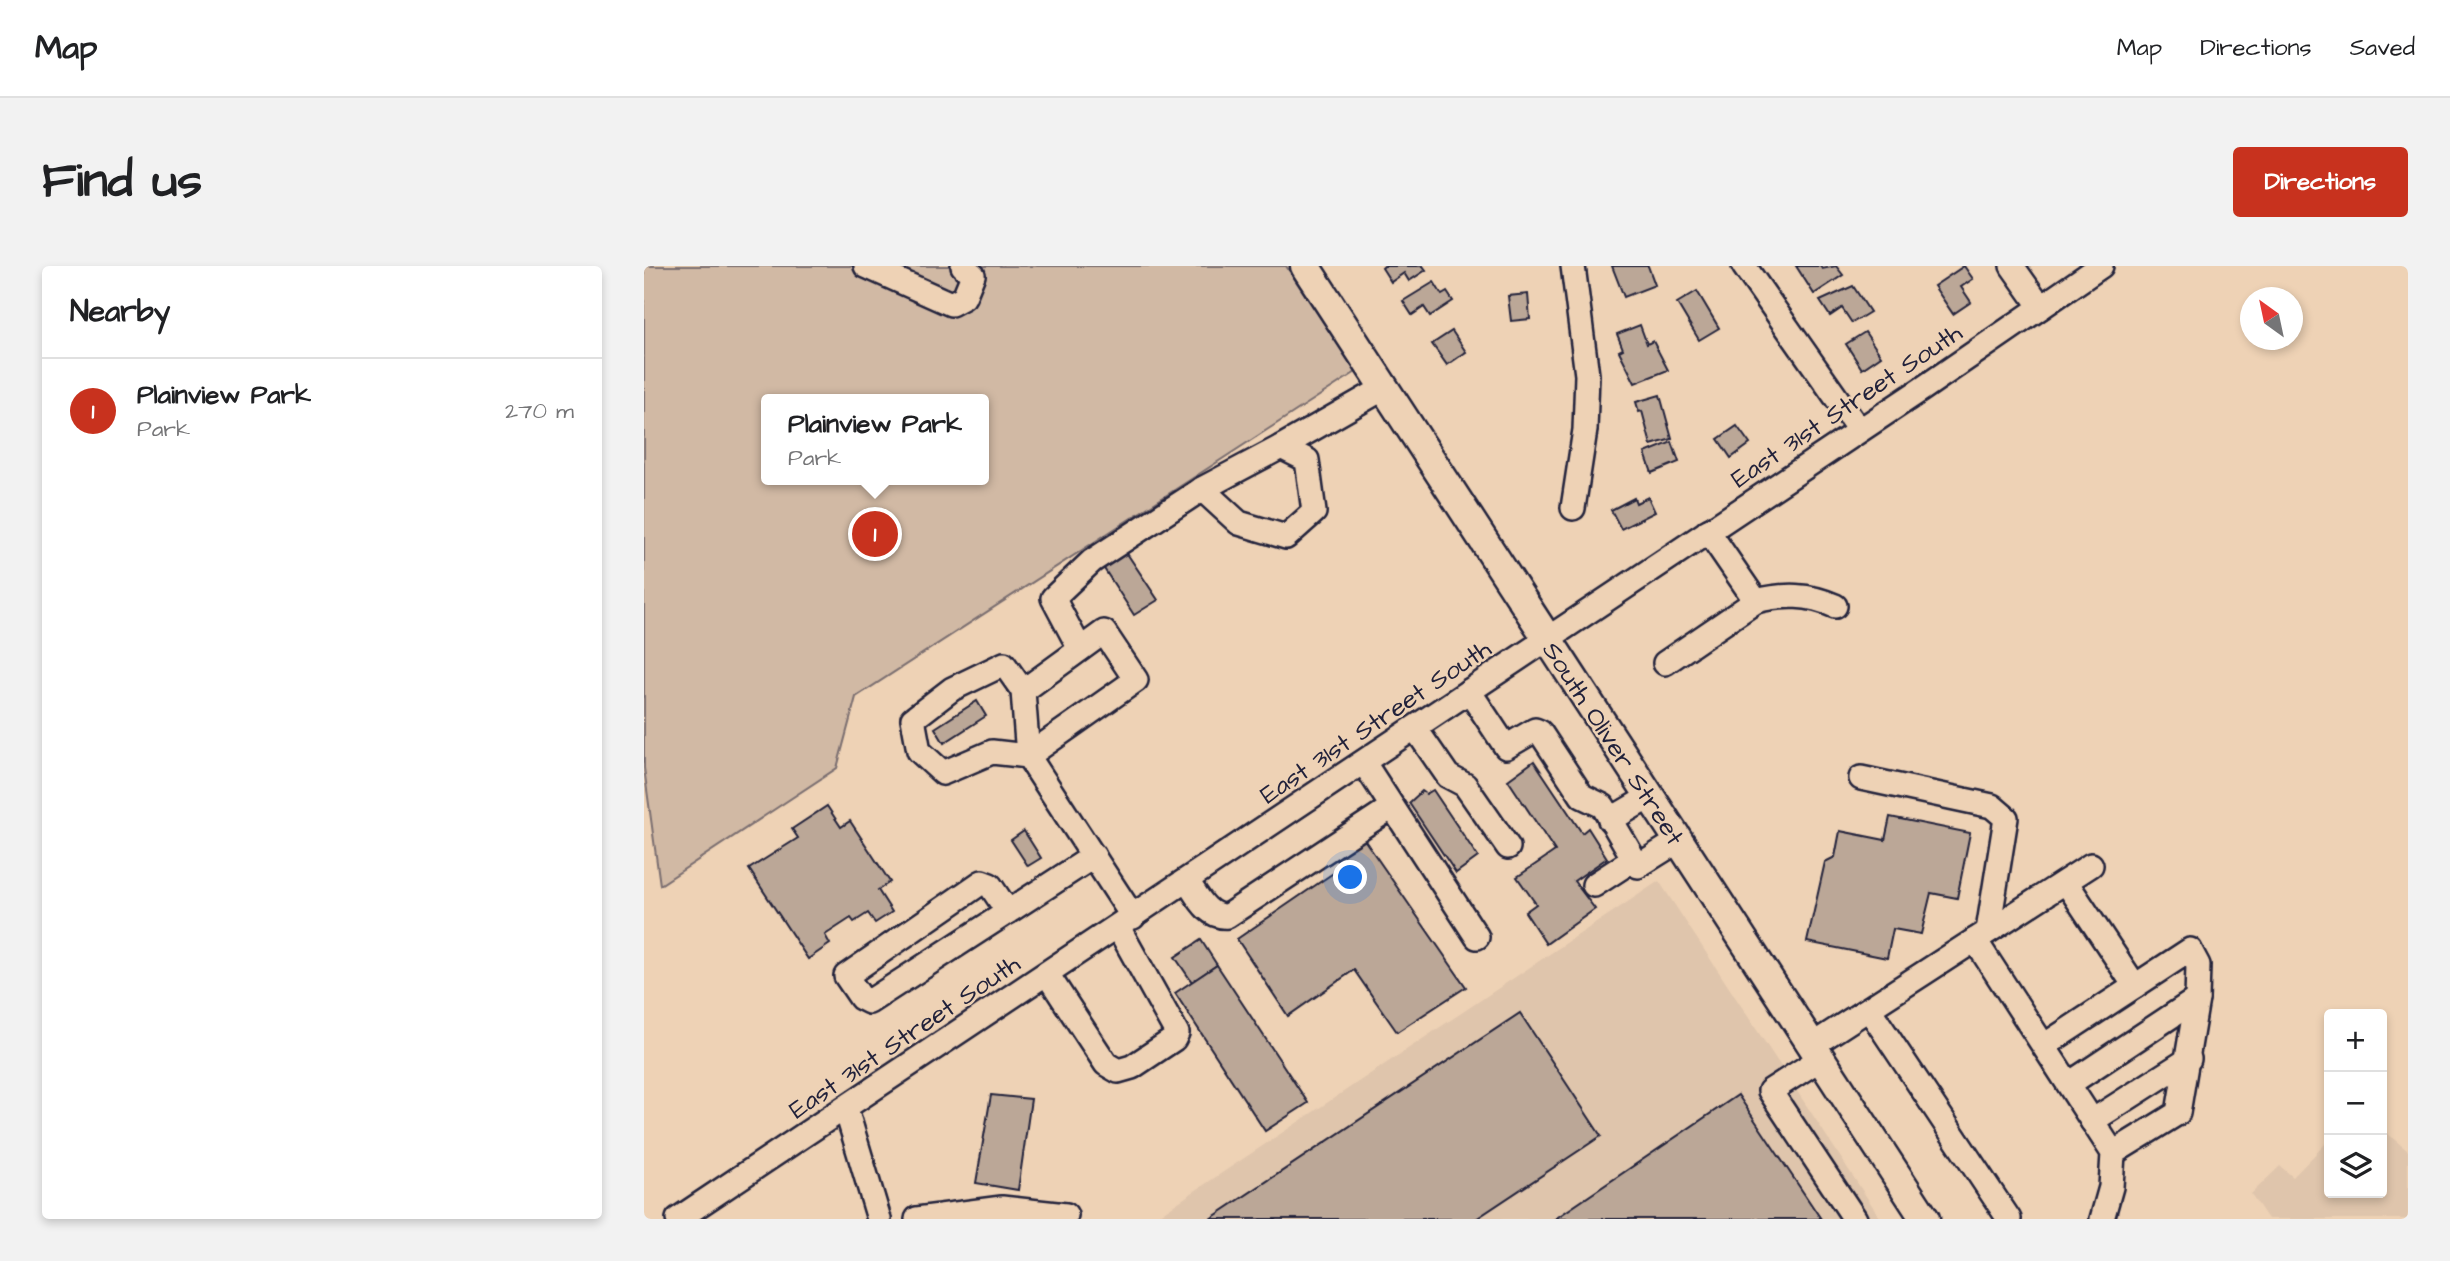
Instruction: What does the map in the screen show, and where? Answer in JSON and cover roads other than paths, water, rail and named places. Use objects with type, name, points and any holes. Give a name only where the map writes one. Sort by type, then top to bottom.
[{"type":"main road","name":"South Oliver Street","points":[[1305,266],[1925,1219]]},
{"type":"street","points":[[866,266],[951,304],[964,297],[973,275],[963,266]]},
{"type":"street","points":[[1573,266],[1587,375],[1585,430],[1573,508]]},
{"type":"street","points":[[1744,266],[1860,430]]},
{"type":"street","points":[[2012,266],[2041,307]]},
{"type":"street","name":"East 31st Street South","points":[[678,1219],[1415,729],[2101,266]]},
{"type":"street","points":[[1080,649],[1053,598],[1092,561],[1202,489],[1384,388]]},
{"type":"street","points":[[1202,489],[1239,523],[1286,537],[1314,512],[1307,460],[1281,447]]},
{"type":"street","points":[[1708,531],[1756,601]]},
{"type":"street","points":[[1665,663],[1756,601],[1803,596],[1818,598],[1835,606]]},
{"type":"street","points":[[1023,691],[1104,632],[1136,680],[1028,756],[992,752],[943,773],[919,751],[913,719],[952,689],[1004,664],[1023,691],[1028,756],[1094,856],[1141,963],[1177,1033],[1174,1039],[1132,1067],[1118,1071],[1106,1064],[1047,974]]},
{"type":"street","points":[[1469,691],[1506,747],[1535,730],[1540,732],[1582,796],[1603,806],[1638,866],[1678,841]]},
{"type":"street","points":[[1415,729],[1448,776],[1465,785],[1508,846]]},
{"type":"street","points":[[1364,763],[1477,937]]},
{"type":"street","points":[[1861,778],[1992,806],[2003,812],[2006,818],[1982,936],[2045,1045],[2113,1153],[2110,1187],[2102,1219]]},
{"type":"street","points":[[1609,820],[1648,797]]},
{"type":"street","points":[[1187,881],[1210,912],[1219,917],[1227,916],[1392,807]]},
{"type":"street","points":[[1008,912],[990,885],[982,882],[846,976],[861,998],[869,1002],[1008,912],[1094,856]]},
{"type":"street","points":[[1594,885],[1634,859]]},
{"type":"street","points":[[1855,1219],[1770,1091],[1869,1009],[2091,865]]},
{"type":"street","points":[[2066,881],[2135,986]]},
{"type":"street","points":[[2045,1045],[2190,950],[2198,965],[2197,999],[2178,1113],[2113,1153]]},
{"type":"street","points":[[2069,1084],[2197,999]]},
{"type":"street","points":[[1869,1009],[2009,1219]]},
{"type":"street","points":[[2092,1121],[2189,1059]]},
{"type":"street","points":[[846,1109],[879,1219]]},
{"type":"street","points":[[917,1219],[1002,1208],[1066,1215]]},
{"type":"place","name":"Plainview Park","points":[[875,534]]}]
